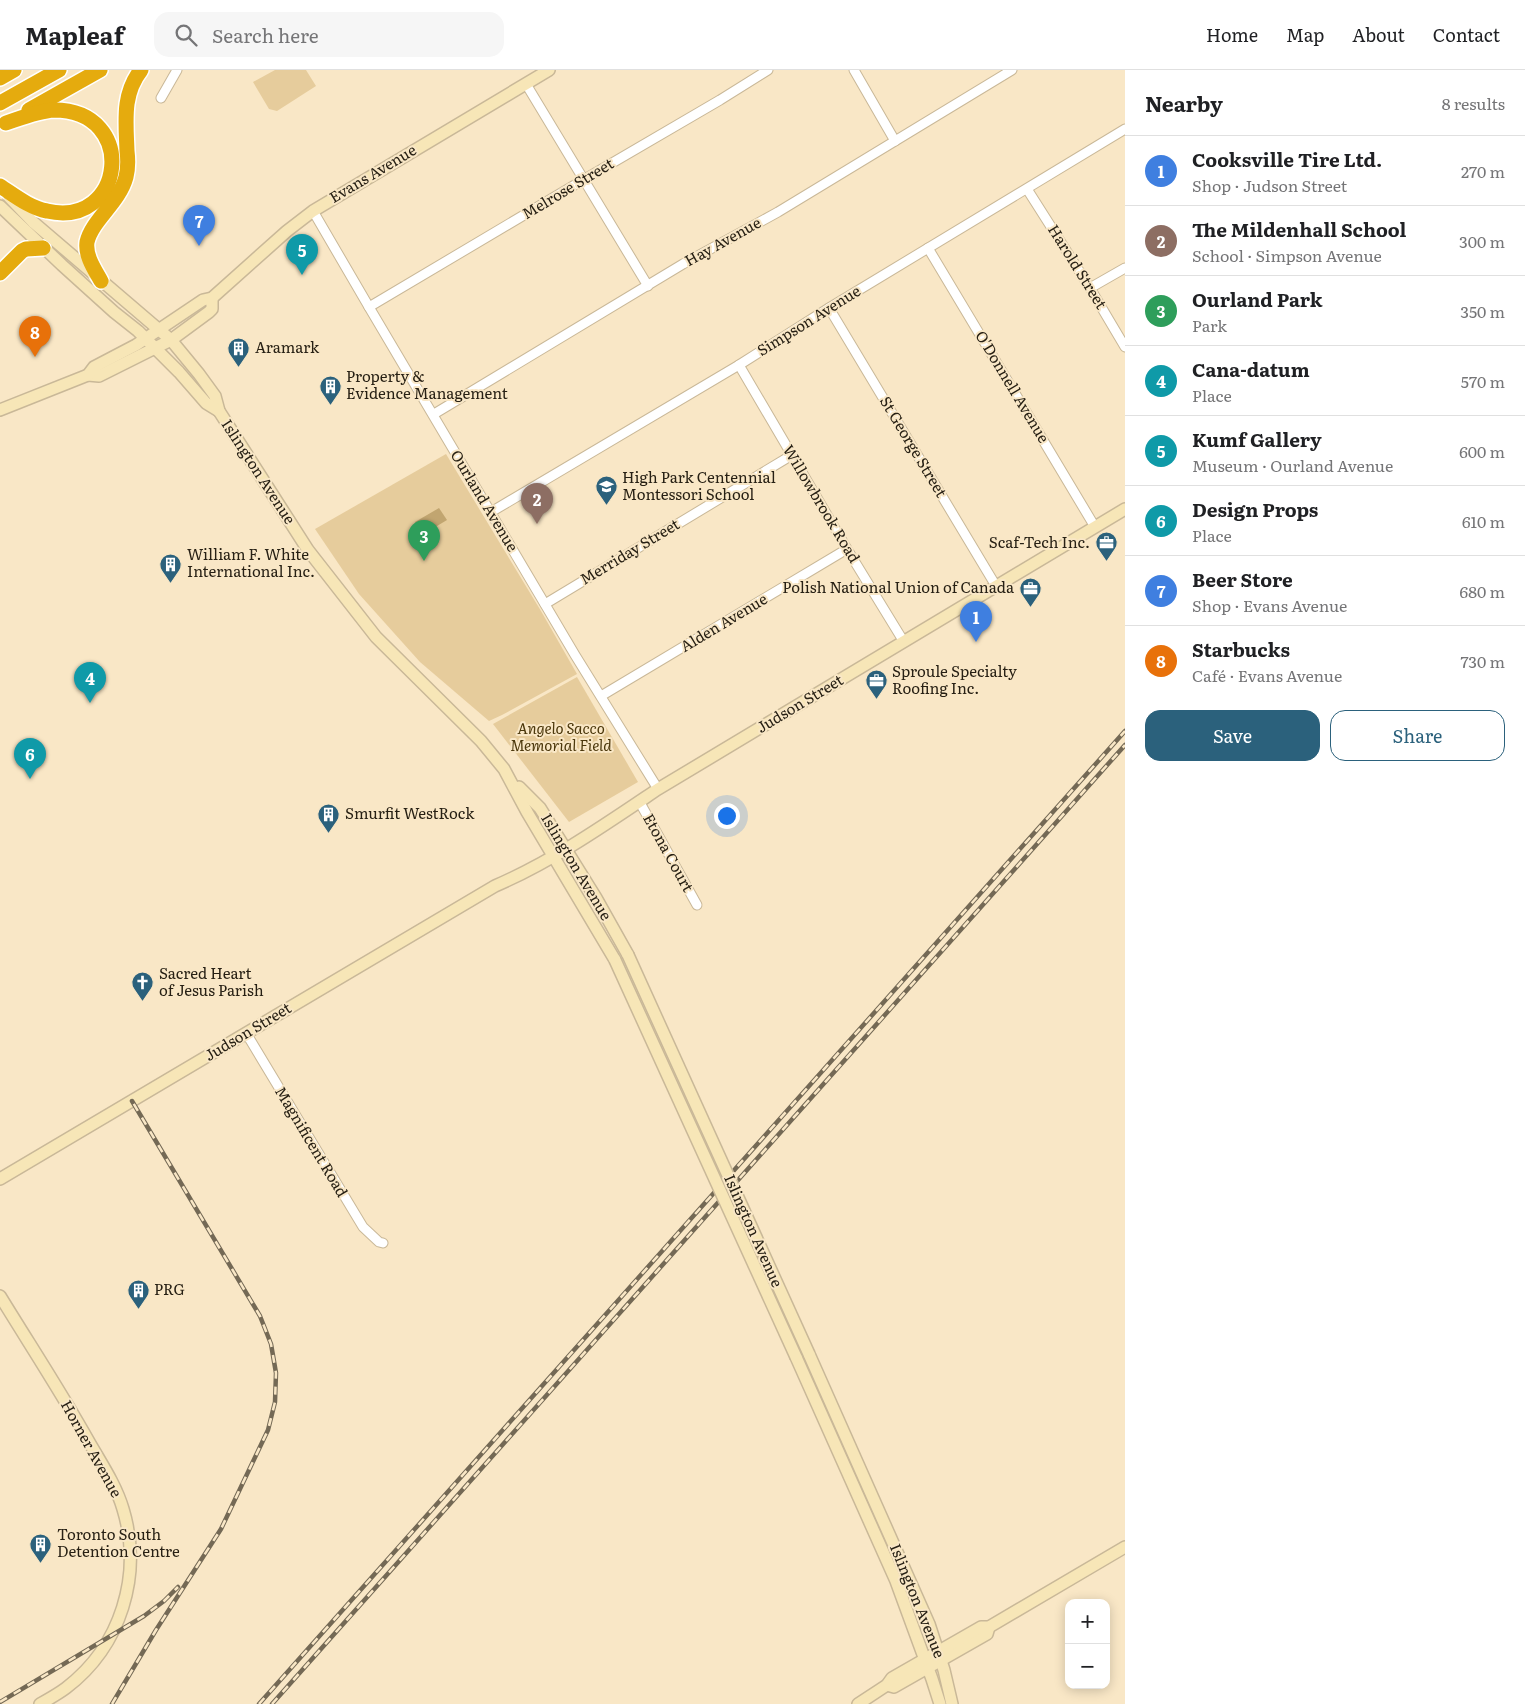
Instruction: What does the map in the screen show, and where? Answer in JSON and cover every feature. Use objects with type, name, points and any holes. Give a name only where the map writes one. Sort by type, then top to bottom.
[{"type":"highway","points":[[0,78],[14,70]]},
{"type":"highway","points":[[0,103],[59,70]]},
{"type":"highway","points":[[3,125],[100,70]]},
{"type":"highway","points":[[101,281],[89,258],[88,240],[94,227],[118,197],[126,176],[128,163],[125,113],[131,88],[141,70]]},
{"type":"highway","points":[[0,187],[46,211],[67,213],[82,210],[99,197],[108,184],[112,170],[110,146],[102,130],[92,120],[78,114],[55,110],[45,111],[3,125]]},
{"type":"highway","points":[[0,273],[22,251],[43,248]]},
{"type":"main road","name":"Evans Avenue","points":[[88,375],[94,367],[116,357],[146,339],[203,300],[212,298],[286,231],[313,211],[549,70]]},
{"type":"main road","name":"Islington Avenue","points":[[0,187],[33,222],[170,340],[215,396],[219,412],[308,550],[376,637],[481,741],[512,781],[540,808],[596,898],[628,955],[913,1587],[940,1655],[952,1704]]},
{"type":"main road","name":"Islington Avenue","points":[[0,206],[43,248],[156,348],[206,404],[219,412]]},
{"type":"main road","name":"Evans Avenue","points":[[0,410],[88,375],[98,376],[156,348],[209,312],[212,309],[212,298]]},
{"type":"main road","name":"Judson Street","points":[[0,1179],[496,886],[515,878],[609,815],[635,804],[1125,509]]},
{"type":"main road","name":"Islington Avenue","points":[[512,781],[527,812],[615,960],[896,1581],[940,1704]]},
{"type":"main road","name":"Horner Avenue","points":[[0,1296],[75,1418],[117,1491],[130,1537],[131,1555],[127,1593],[110,1637],[100,1653],[76,1679],[60,1692],[40,1704]]},
{"type":"main road","points":[[858,1704],[887,1685],[894,1687],[940,1655],[987,1634],[989,1627],[1125,1547]]},
{"type":"street","points":[[161,98],[177,70]]},
{"type":"street","name":"Melrose Street","points":[[369,308],[768,70]]},
{"type":"street","points":[[854,70],[895,141]]},
{"type":"street","name":"Hay Avenue","points":[[434,414],[683,264],[778,212],[1012,70]]},
{"type":"street","points":[[526,84],[648,286]]},
{"type":"street","name":"Simpson Avenue","points":[[491,512],[739,365],[829,308],[1125,129]]},
{"type":"street","name":"Harold Street","points":[[1027,189],[1125,347]]},
{"type":"street","name":"Ourland Avenue","points":[[313,211],[545,604],[658,789]]},
{"type":"street","name":"O'Donnell Avenue","points":[[928,248],[1095,527]]},
{"type":"street","points":[[1090,288],[1125,268]]},
{"type":"street","name":"St George Street","points":[[829,308],[996,586]]},
{"type":"street","name":"Willowbrook Road","points":[[739,365],[904,642]]},
{"type":"street","name":"Merriday Street","points":[[545,604],[792,455]]},
{"type":"street","name":"Alden Avenue","points":[[601,696],[847,549]]},
{"type":"street","name":"Etona Court","points":[[635,804],[696,905]]},
{"type":"street","name":"Magnificent Road","points":[[246,1033],[363,1227],[379,1242],[383,1243]]},
{"type":"green space","points":[[275,70],[306,70],[316,86],[277,111],[269,109],[253,82]]},
{"type":"green space","points":[[446,454],[577,674],[489,721],[420,662],[359,594],[315,529]]},
{"type":"green space","name":"Angelo Sacco Memorial Field","points":[[577,677],[638,782],[569,822],[493,724]]},
{"type":"shaded area","points":[[439,508],[447,520],[422,535],[415,522]]},
{"type":"railway","points":[[259,1704],[1125,731]]},
{"type":"railway","points":[[272,1704],[1125,745]]},
{"type":"railway","points":[[112,1704],[156,1630],[221,1529],[268,1430],[275,1402],[276,1373],[271,1344],[260,1316],[132,1101]]},
{"type":"railway","points":[[0,1702],[144,1616],[164,1601],[178,1587]]},
{"type":"place","name":"Beer Store","points":[[199,246]]},
{"type":"place","name":"Kumf Gallery","points":[[302,275]]},
{"type":"place","name":"Starbucks","points":[[35,357]]},
{"type":"place","name":"Aramark","points":[[239,367]]},
{"type":"place","name":"Property & Evidence Management","points":[[330,405]]},
{"type":"place","name":"High Park Centennial Montessori School","points":[[606,506]]},
{"type":"place","name":"The Mildenhall School","points":[[537,524]]},
{"type":"place","name":"Ourland Park","points":[[424,561]]},
{"type":"place","name":"Scaf-Tech Inc.","points":[[1106,562]]},
{"type":"place","name":"William F. White International Inc.","points":[[171,583]]},
{"type":"place","name":"Polish National Union of Canada","points":[[1030,607]]},
{"type":"place","name":"Cooksville Tire Ltd.","points":[[976,642]]},
{"type":"place","name":"Sproule Specialty Roofing Inc.","points":[[876,700]]},
{"type":"place","name":"Cana-datum","points":[[90,703]]},
{"type":"place","name":"Design Props","points":[[30,779]]},
{"type":"place","name":"Smurfit WestRock","points":[[329,833]]},
{"type":"place","name":"Sacred Heart of Jesus Parish","points":[[143,1002]]},
{"type":"place","name":"PRG","points":[[138,1309]]},
{"type":"place","name":"Toronto South Detention Centre","points":[[41,1563]]}]
